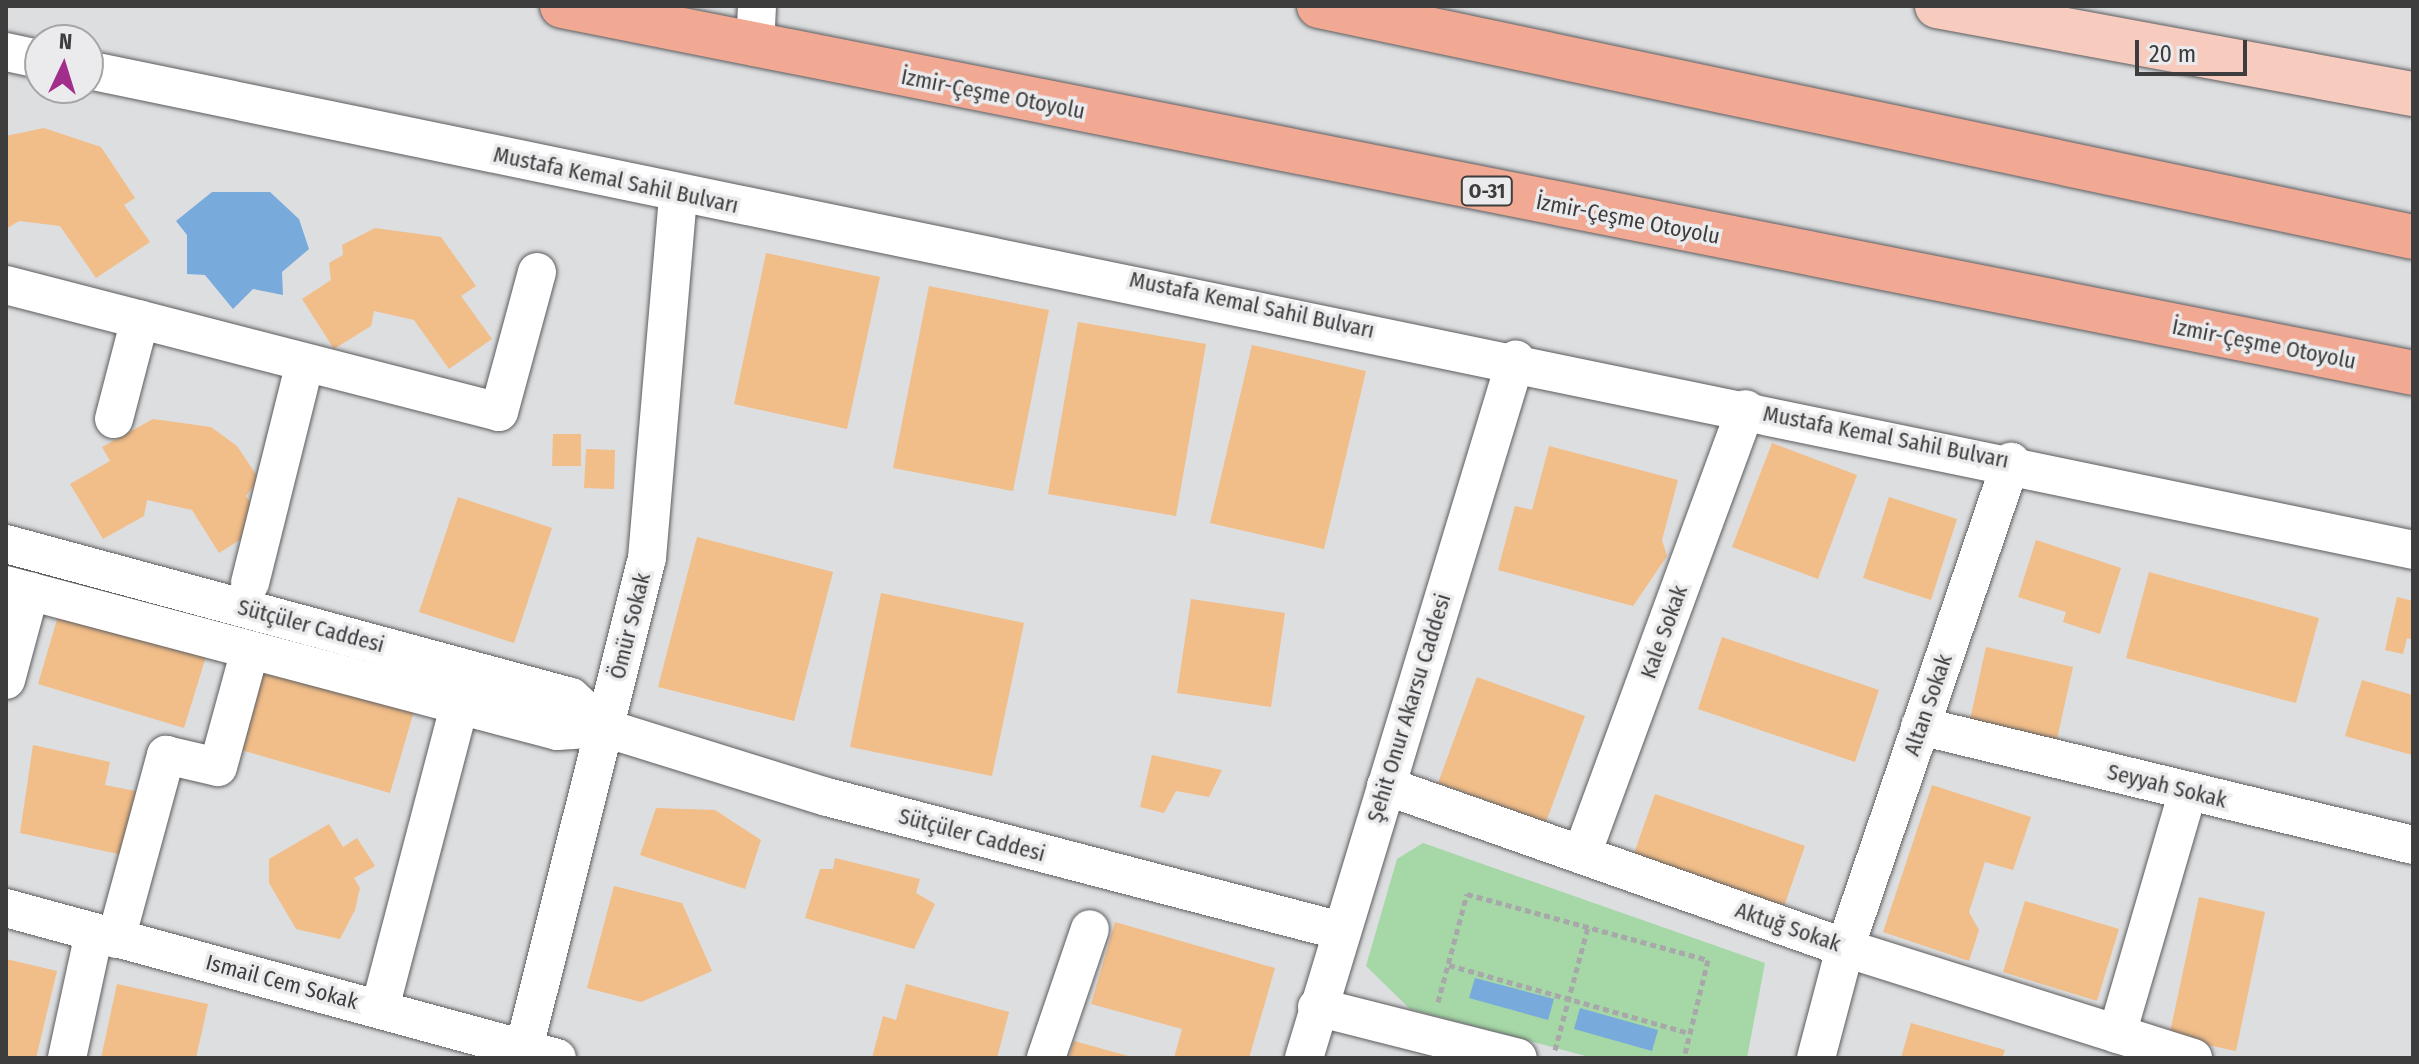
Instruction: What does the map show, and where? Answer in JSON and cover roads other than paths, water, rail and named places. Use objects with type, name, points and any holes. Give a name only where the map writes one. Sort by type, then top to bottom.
[{"type":"highway","name":"İzmir-Çeşme Otoyolu","points":[[562,6],[756,26],[2413,373]]},
{"type":"highway","points":[[1319,6],[2413,237]]},
{"type":"main road","points":[[1945,7],[2413,94]]},
{"type":"street","name":"Mustafa Kemal Sahil Bulvarı","points":[[104,73],[678,194],[1516,359],[2413,550]]},
{"type":"street","name":"Ömür Sokak","points":[[541,1053],[605,728],[647,558],[678,194]]},
{"type":"street","points":[[6,285],[499,412],[537,272]]},
{"type":"street","points":[[114,419],[140,319]]},
{"type":"street","name":"Şehit Onur Akarsu Caddesi","points":[[1304,1058],[1516,359]]},
{"type":"street","points":[[250,583],[305,363]]},
{"type":"street","name":"Kale Sokak","points":[[1582,854],[1746,409]]},
{"type":"street","name":"Altan Sokak","points":[[1816,1058],[1845,948],[2011,462]]},
{"type":"street","name":"Sütçüler Caddesi","points":[[6,544],[571,697],[605,728]]},
{"type":"street","name":"Sütçüler Caddesi","points":[[18,588],[557,731],[605,728],[827,797],[1341,931]]},
{"type":"street","points":[[6,680],[18,588]]},
{"type":"street","points":[[67,1058],[166,755],[218,767],[250,650]]},
{"type":"street","points":[[380,1008],[459,707]]},
{"type":"street","name":"Seyyah Sokak","points":[[1920,726],[2413,845]]},
{"type":"street","name":"Aktuğ Sokak","points":[[1386,786],[1845,948],[2117,1034],[2152,1051],[2193,1058]]},
{"type":"street","points":[[2117,1034],[2188,791]]},
{"type":"street","name":"Ismail Cem Sokak","points":[[6,908],[541,1053]]},
{"type":"street","points":[[1046,1058],[1090,929]]},
{"type":"street","points":[[1317,1007],[1518,1058]]},
{"type":"water","points":[[212,192],[270,192],[299,219],[309,249],[282,272],[283,295],[253,289],[233,309],[205,275],[187,274],[187,235],[176,221]]},
{"type":"water","points":[[1475,978],[1554,999],[1548,1020],[1469,998]]},
{"type":"water","points":[[1580,1008],[1658,1030],[1652,1051],[1574,1029]]}]
